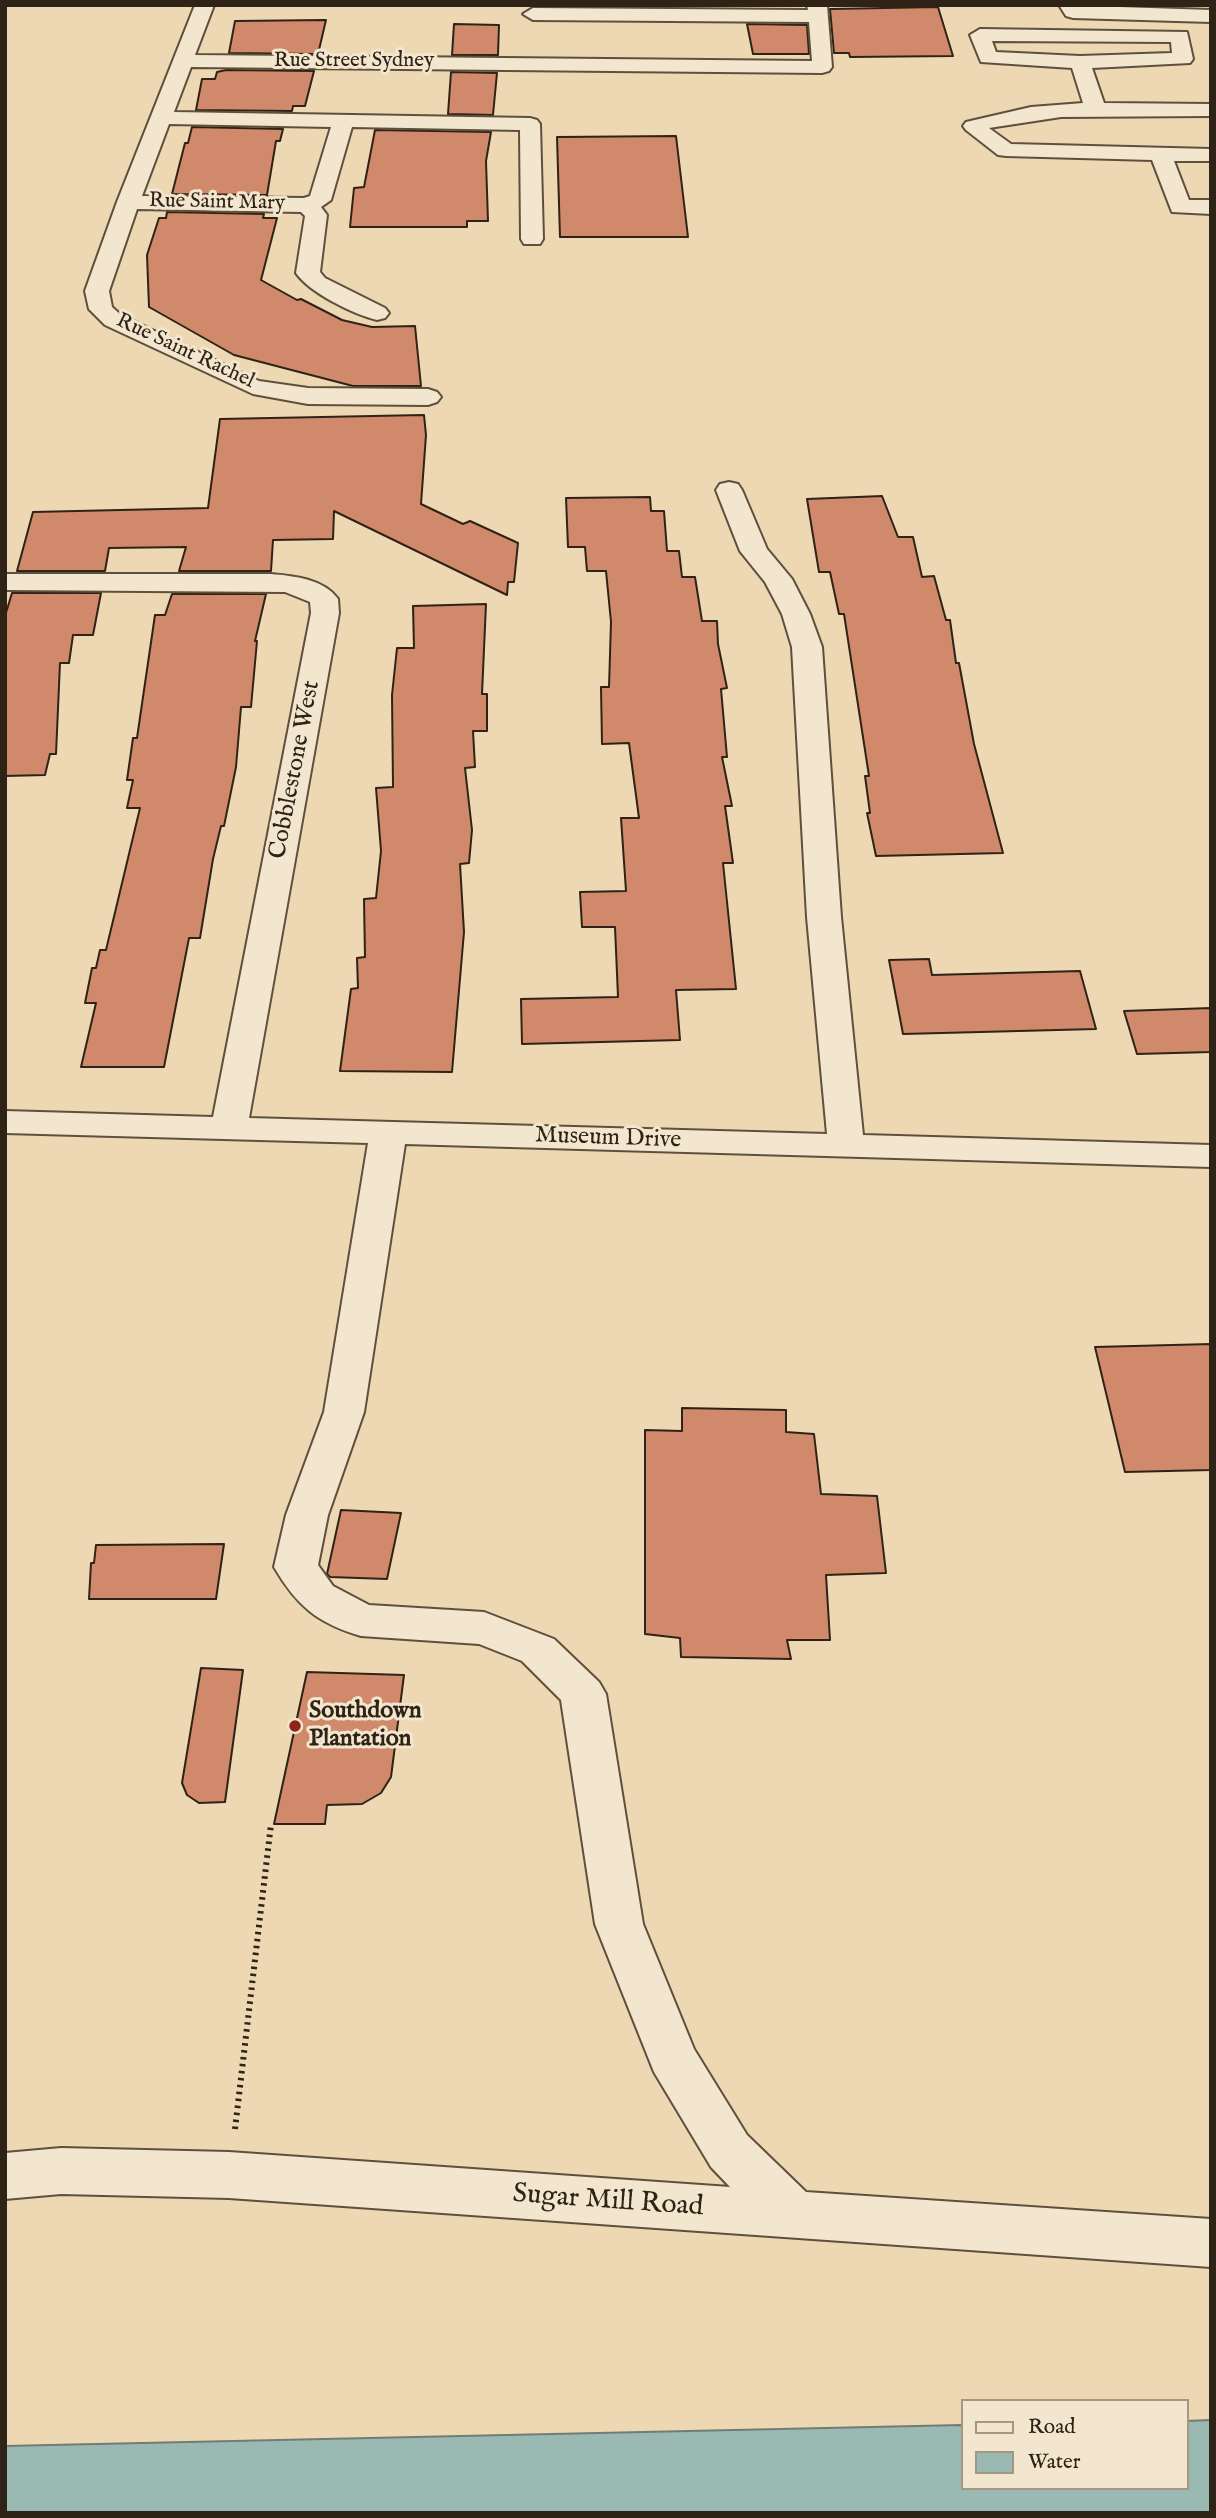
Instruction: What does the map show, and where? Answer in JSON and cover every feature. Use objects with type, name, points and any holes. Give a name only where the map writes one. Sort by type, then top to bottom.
[{"type":"street","name":"Rue Saint Rachel","points":[[205,5],[128,202],[97,291],[101,309],[113,320],[253,387],[308,397],[428,397]]},
{"type":"street","points":[[1068,5],[1073,12],[1211,16]]},
{"type":"street","points":[[532,239],[530,124],[537,74],[526,64],[533,10],[818,10]]},
{"type":"street","name":"Rue Street Sydney","points":[[182,61],[822,66],[818,10]]},
{"type":"street","points":[[1172,15],[1180,36],[1183,59],[1080,62],[988,58],[980,35],[1180,36]]},
{"type":"street","points":[[1080,62],[1096,110]]},
{"type":"street","points":[[1211,110],[1052,111],[998,118],[973,126],[1006,150],[1211,155]]},
{"type":"street","points":[[160,118],[530,124]]},
{"type":"street","points":[[343,121],[320,200],[307,205],[316,215],[308,273],[317,284],[377,313]]},
{"type":"street","points":[[1161,154],[1189,233]]},
{"type":"street","name":"Rue Saint Mary","points":[[128,202],[307,205]]},
{"type":"street","points":[[1180,207],[1211,207]]},
{"type":"street","points":[[729,490],[754,551],[778,579],[796,614],[807,647],[824,917],[846,1146]]},
{"type":"street","name":"Cobblestone West","points":[[5,582],[271,582],[299,585],[316,592],[324,599],[325,613],[229,1128]]},
{"type":"street","name":"Museum Drive","points":[[5,1122],[1211,1156]]},
{"type":"street","points":[[388,1133],[344,1412],[307,1515],[296,1567],[318,1597],[362,1620],[484,1628],[538,1650],[583,1694],[619,1924],[672,2057],[729,2151],[794,2215]]},
{"type":"street","name":"Sugar Mill Road","points":[[5,2176],[61,2171],[229,2175],[1211,2243]]},
{"type":"path","points":[[229,2175],[271,1824]]},
{"type":"water","points":[[1211,2420],[1211,2513],[5,2513],[5,2446],[960,2425],[960,2490],[1188,2490],[1188,2421]]},
{"type":"building","points":[[938,7],[953,56],[850,57],[849,53],[834,53],[830,9]]},
{"type":"building","points":[[326,20],[318,54],[229,53],[235,21]]},
{"type":"building","points":[[454,24],[499,25],[498,55],[452,55]]},
{"type":"building","points":[[747,24],[807,25],[809,54],[753,54]]},
{"type":"building","points":[[314,71],[305,106],[293,106],[292,111],[196,110],[202,79],[215,79],[217,72]]},
{"type":"building","points":[[451,72],[497,73],[493,115],[448,114]]},
{"type":"building","points":[[192,127],[283,129],[280,141],[276,141],[267,195],[172,194],[185,143],[188,143]]},
{"type":"building","points":[[375,130],[491,132],[486,161],[488,221],[467,221],[467,227],[350,227],[354,188],[364,187]]},
{"type":"building","points":[[676,136],[688,237],[560,237],[557,137]]},
{"type":"building","points":[[167,212],[264,214],[263,218],[277,218],[261,280],[342,320],[372,327],[415,326],[421,386],[353,386],[234,355],[149,307],[147,255],[159,218],[166,218]]},
{"type":"building","points":[[424,415],[426,435],[421,504],[463,524],[470,521],[518,543],[514,582],[508,582],[507,595],[334,511],[333,539],[273,540],[271,571],[179,571],[186,547],[109,548],[105,571],[17,571],[33,512],[208,508],[220,419]]},
{"type":"building","points":[[882,496],[898,537],[913,537],[922,577],[934,576],[946,620],[950,620],[956,663],[959,663],[974,744],[1003,853],[876,856],[867,813],[870,813],[865,776],[869,776],[844,614],[839,614],[830,572],[819,572],[807,499]]},
{"type":"building","points":[[650,497],[651,511],[664,511],[667,551],[679,551],[682,577],[695,577],[702,621],[717,621],[718,644],[727,688],[721,689],[727,757],[722,757],[732,806],[725,806],[733,863],[723,863],[736,989],[676,990],[680,1040],[522,1044],[521,999],[618,997],[615,927],[582,927],[580,892],[626,891],[621,818],[639,818],[629,743],[602,744],[601,687],[609,687],[611,622],[606,571],[587,571],[585,547],[568,547],[566,498]]},
{"type":"building","points":[[12,593],[101,593],[93,635],[73,635],[69,663],[60,663],[56,754],[50,754],[45,775],[5,776],[5,616]]},
{"type":"building","points":[[172,594],[266,594],[255,641],[251,707],[241,707],[236,767],[224,826],[221,826],[213,859],[200,938],[189,938],[164,1067],[81,1067],[96,1003],[85,1003],[92,968],[96,968],[100,950],[106,950],[140,808],[127,808],[133,780],[127,780],[133,738],[137,738],[155,615],[165,615]]},
{"type":"building","points":[[486,604],[482,694],[487,694],[487,731],[473,731],[475,767],[465,768],[472,830],[469,863],[460,864],[464,932],[452,1072],[340,1071],[351,989],[358,988],[357,958],[365,957],[364,899],[376,898],[381,851],[376,788],[393,787],[392,695],[397,648],[414,648],[413,606]]},
{"type":"building","points":[[929,959],[932,975],[1080,971],[1096,1029],[903,1034],[889,960]]},
{"type":"building","points":[[1211,1008],[1211,1052],[1137,1054],[1124,1011]]},
{"type":"building","points":[[1211,1344],[1211,1470],[1125,1472],[1095,1347]]},
{"type":"building","points":[[682,1408],[786,1410],[786,1432],[814,1434],[821,1494],[877,1496],[886,1573],[826,1575],[830,1640],[787,1640],[791,1659],[681,1657],[680,1638],[645,1634],[645,1430],[682,1431]]},
{"type":"building","points":[[341,1510],[401,1513],[387,1579],[330,1577],[327,1574]]},
{"type":"building","points":[[224,1544],[216,1599],[89,1599],[91,1563],[94,1563],[96,1545]]},
{"type":"building","points":[[201,1668],[243,1670],[225,1802],[199,1803],[187,1795],[182,1783]]},
{"type":"building","points":[[307,1672],[404,1675],[391,1777],[381,1793],[362,1804],[327,1805],[325,1824],[274,1824]]},
{"type":"place","name":"Southdown Plantation","points":[[295,1726]]}]
